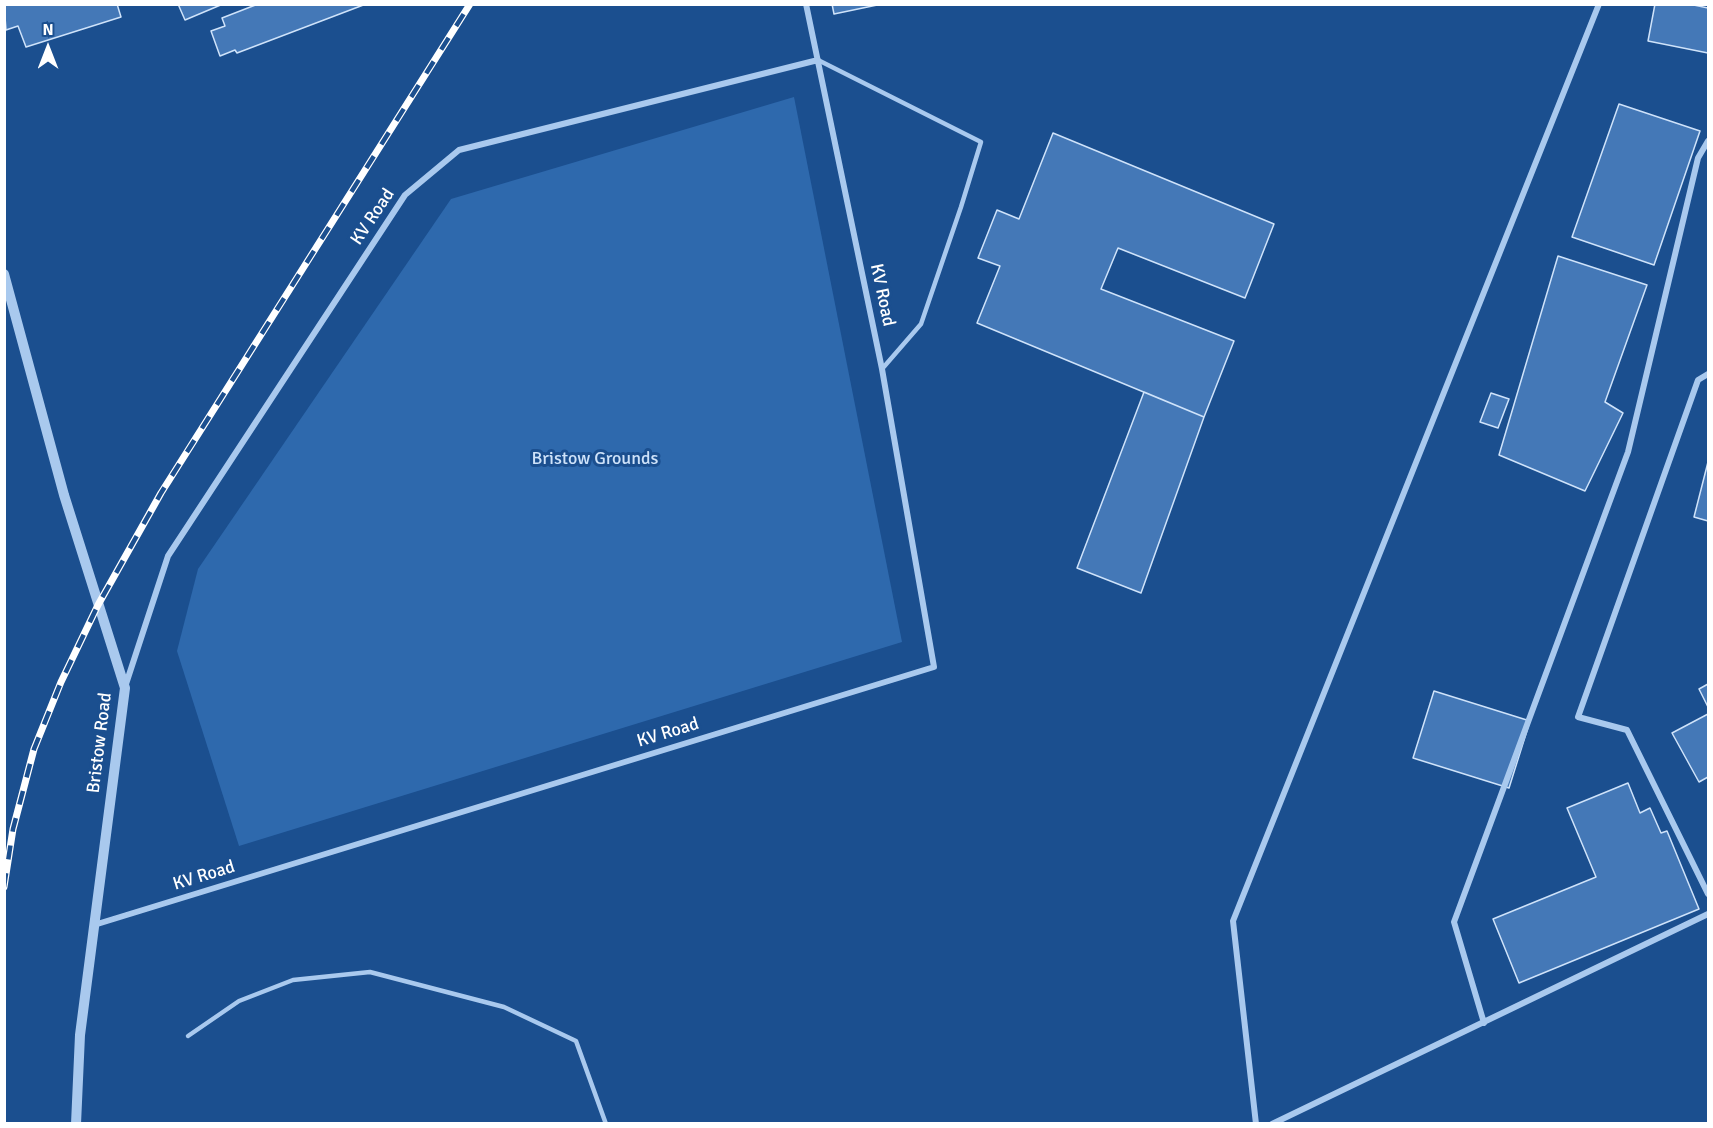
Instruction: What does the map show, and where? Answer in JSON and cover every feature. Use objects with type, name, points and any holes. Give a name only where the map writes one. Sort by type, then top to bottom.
[{"type":"street","points":[[806,4],[818,60]]},
{"type":"street","points":[[1256,1124],[1233,921],[1599,4]]},
{"type":"street","name":"KV Road","points":[[93,925],[934,667],[882,369],[818,60],[459,150],[405,195],[168,556],[125,688]]},
{"type":"street","points":[[1484,1023],[1454,922],[1628,452],[1698,158],[1708,141]]},
{"type":"street","name":"Bristow Road","points":[[4,274],[64,495],[125,688],[80,1035],[76,1124]]},
{"type":"street","points":[[1708,374],[1698,380],[1578,717],[1627,730],[1708,894]]},
{"type":"street","points":[[1272,1124],[1708,914]]},
{"type":"lane","points":[[818,60],[981,142],[921,324],[882,369]]},
{"type":"lane","points":[[188,1036],[239,1001],[293,980],[370,972],[504,1007],[576,1041],[606,1124]]},
{"type":"green space","name":"Bristow Grounds","points":[[794,97],[902,642],[239,846],[177,651],[198,569],[451,199]]},
{"type":"building","points":[[4,4],[117,4],[121,17],[26,47],[18,26],[6,30]]},
{"type":"building","points":[[178,4],[223,4],[185,20]]},
{"type":"building","points":[[258,4],[366,4],[237,53],[235,50],[220,56],[211,31],[225,26],[222,18]]},
{"type":"building","points":[[832,4],[882,4],[834,14]]},
{"type":"building","points":[[1655,4],[1689,4],[1708,8],[1708,53],[1648,41]]},
{"type":"building","points":[[1619,104],[1700,131],[1654,265],[1572,237]]},
{"type":"building","points":[[1053,133],[1274,224],[1245,298],[1118,248],[1101,289],[1234,341],[1204,417],[977,323],[1000,266],[978,258],[997,210],[1019,219]]},
{"type":"building","points":[[1558,256],[1647,285],[1605,402],[1623,413],[1585,491],[1499,455]]},
{"type":"building","points":[[1144,392],[1204,417],[1141,593],[1077,568]]},
{"type":"building","points":[[1491,393],[1509,399],[1498,428],[1480,422]]},
{"type":"building","points":[[1708,462],[1708,521],[1694,517]]},
{"type":"building","points":[[1708,684],[1708,707],[1699,689]]},
{"type":"building","points":[[1434,691],[1530,721],[1509,788],[1413,758]]},
{"type":"building","points":[[1708,714],[1708,777],[1699,782],[1672,733]]},
{"type":"building","points":[[1628,783],[1640,813],[1650,808],[1661,833],[1667,831],[1699,909],[1519,983],[1493,919],[1596,877],[1567,808]]},
{"type":"railway","points":[[4,887],[13,829],[34,749],[61,682],[98,605],[161,493],[470,4]]}]
